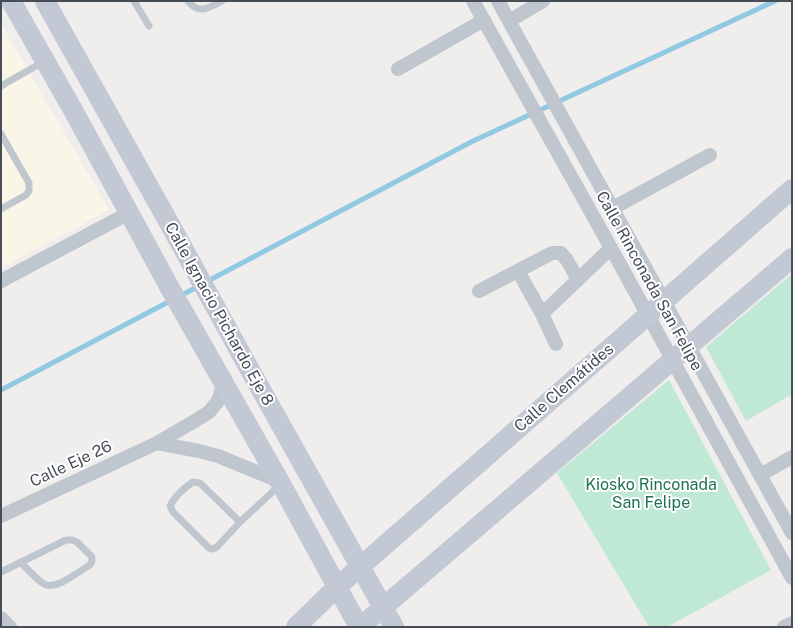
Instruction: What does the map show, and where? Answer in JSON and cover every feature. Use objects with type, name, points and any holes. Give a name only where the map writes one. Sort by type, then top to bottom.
[{"type":"main road","name":"Calle Ignacio Pichardo Eje 8","points":[[11,1],[360,627]]},
{"type":"main road","name":"Calle Ignacio Pichardo Eje 8","points":[[45,1],[394,627]]},
{"type":"main road","points":[[73,110],[97,96]]},
{"type":"main road","name":"Calle Clemátides","points":[[296,627],[337,587],[792,189]]},
{"type":"main road","points":[[360,627],[792,258]]},
{"type":"street","name":"Calle Rinconada San Felipe","points":[[473,1],[792,578]]},
{"type":"street","name":"Calle Rinconada San Felipe","points":[[498,1],[792,533]]},
{"type":"street","points":[[509,21],[544,1]]},
{"type":"street","points":[[398,69],[484,20]]},
{"type":"street","points":[[613,208],[710,155]]},
{"type":"street","points":[[1,281],[129,213]]},
{"type":"street","points":[[542,314],[611,248]]},
{"type":"street","points":[[479,291],[552,253],[561,253],[578,280]]},
{"type":"street","points":[[518,271],[556,344]]},
{"type":"street","name":"Calle Eje 26","points":[[1,516],[156,443],[209,412],[218,402],[224,383]]},
{"type":"street","points":[[156,443],[218,456],[280,482]]},
{"type":"street","points":[[760,475],[792,457]]},
{"type":"street","points":[[1,618],[10,627]]},
{"type":"street","points":[[784,627],[792,623]]},
{"type":"lane","points":[[134,1],[149,26]]},
{"type":"lane","points":[[188,1],[197,9],[207,9],[222,1]]},
{"type":"lane","points":[[1,86],[45,60]]},
{"type":"lane","points":[[1,134],[29,184],[29,191],[26,195],[1,209]]},
{"type":"lane","points":[[240,522],[200,483],[193,482],[187,486],[173,500],[170,506],[173,512],[209,548],[213,549],[217,547],[280,482]]},
{"type":"lane","points":[[1,572],[66,540],[77,542],[92,557],[90,565],[57,585],[50,586],[45,584],[21,563]]},
{"type":"shaded area","points":[[1,24],[109,210],[1,268]]},
{"type":"green space","points":[[792,274],[792,394],[746,421],[706,347]]},
{"type":"green space","name":"Kiosko Rinconada San Felipe","points":[[669,380],[771,570],[667,627],[649,627],[557,473]]},
{"type":"waterway","points":[[206,282],[471,142],[775,1]]},
{"type":"waterway","points":[[180,296],[199,286]]},
{"type":"waterway","points":[[1,390],[172,300]]}]
